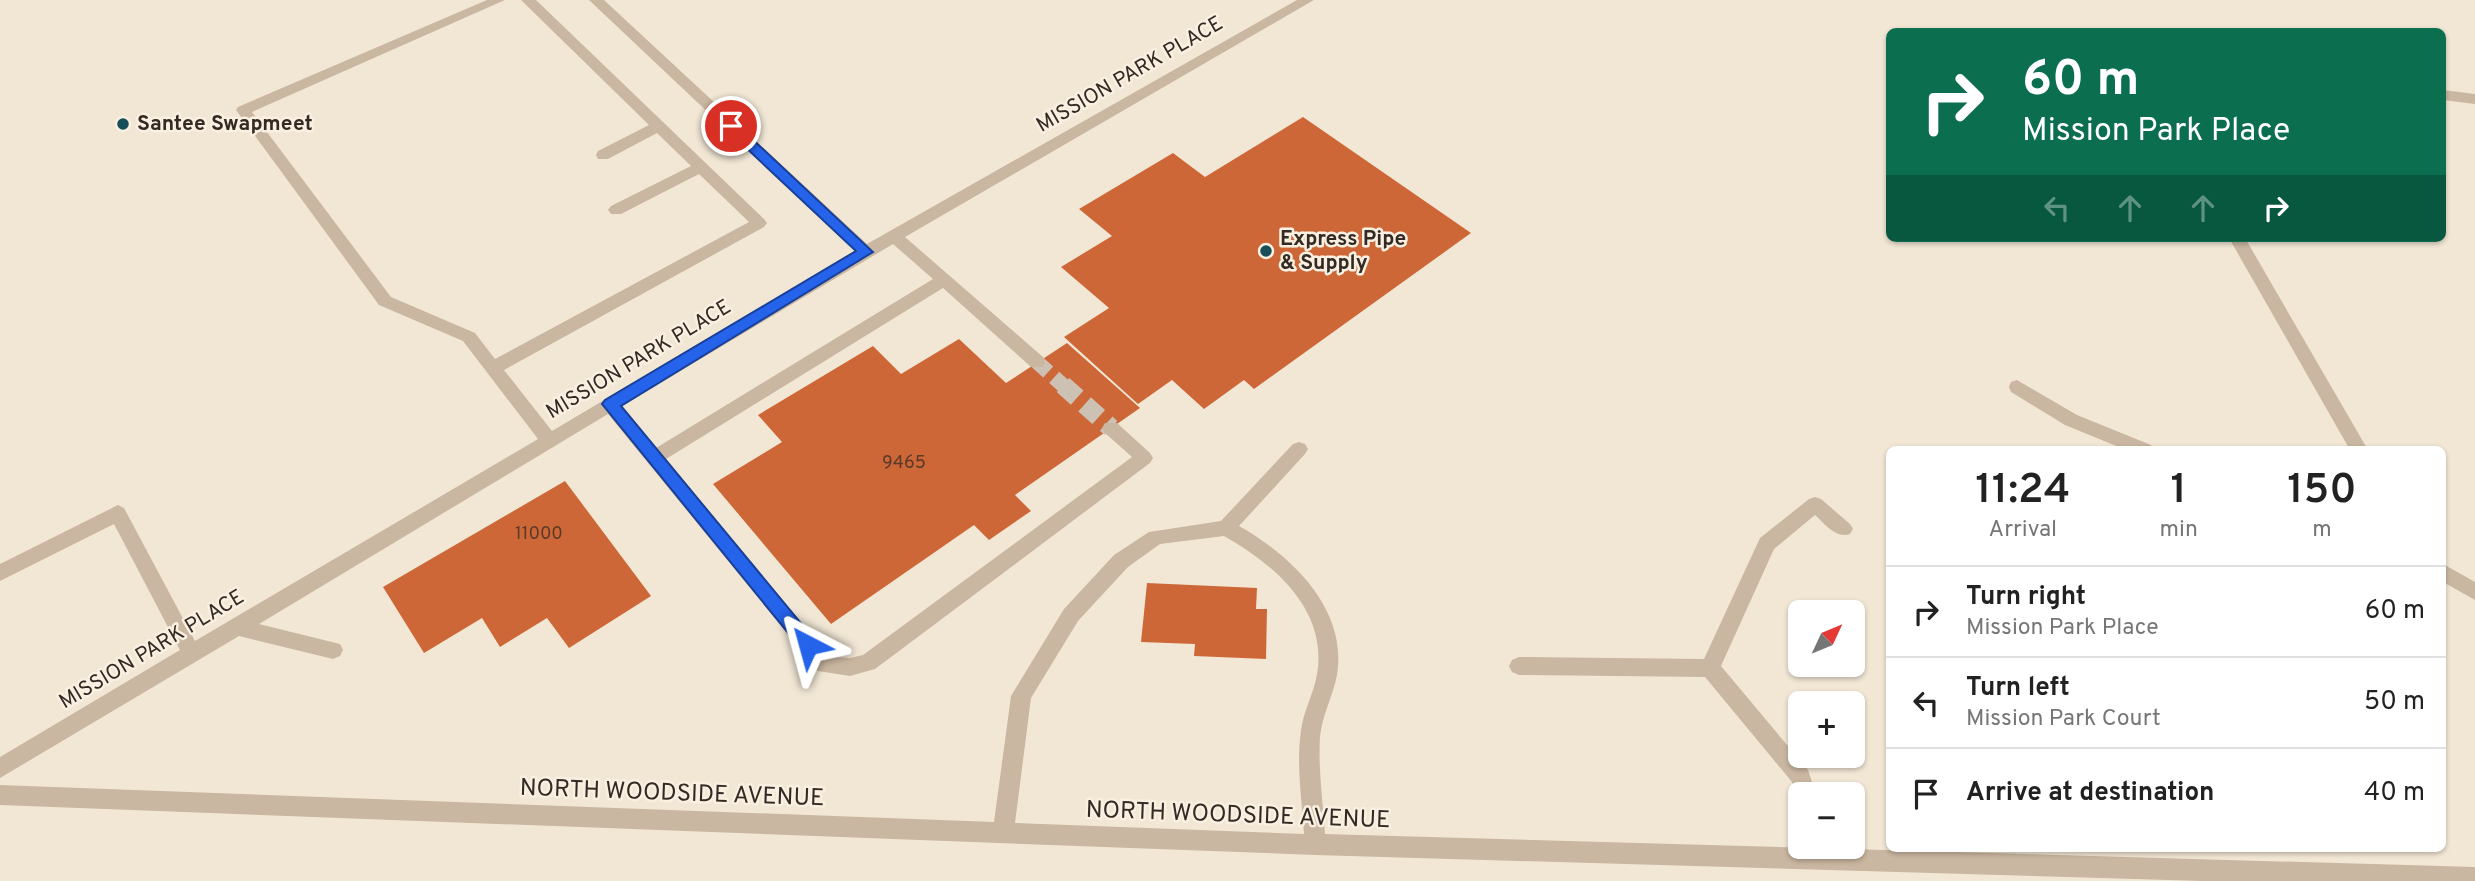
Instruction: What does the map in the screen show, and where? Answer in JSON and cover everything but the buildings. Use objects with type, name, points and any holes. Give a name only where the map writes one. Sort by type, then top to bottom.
[{"type":"street","points":[[498,0],[243,110],[385,301],[469,337],[549,440]]},
{"type":"street","points":[[493,368],[759,223],[528,0]]},
{"type":"street","points":[[596,0],[866,252]]},
{"type":"street","name":"MISSION PARK PLACE","points":[[0,768],[866,252],[1307,0]]},
{"type":"street","points":[[2446,95],[2475,99]]},
{"type":"street","points":[[603,155],[659,127]]},
{"type":"street","points":[[616,210],[700,167]]},
{"type":"street","points":[[894,236],[1037,362]]},
{"type":"street","points":[[2239,242],[2357,446]]},
{"type":"street","points":[[654,458],[944,280]]},
{"type":"street","points":[[2017,387],[2071,420],[2135,446]]},
{"type":"street","points":[[610,404],[825,665],[850,667],[868,663],[1144,458],[1111,428]]},
{"type":"street","points":[[1226,528],[1299,449]]},
{"type":"street","points":[[1710,668],[1767,544],[1815,504],[1844,529]]},
{"type":"street","points":[[0,573],[118,513],[191,653]]},
{"type":"street","points":[[1003,833],[1021,696],[1071,615],[1121,561],[1156,537],[1226,528],[1270,555],[1313,601],[1325,630],[1328,667],[1310,735],[1315,845]]},
{"type":"street","points":[[2446,574],[2475,592]]},
{"type":"street","points":[[237,627],[333,650]]},
{"type":"street","points":[[1519,666],[1710,668],[1802,782]]},
{"type":"street","name":"NORTH WOODSIDE AVENUE","points":[[0,795],[1315,845],[1788,852]]},
{"type":"street","name":"NORTH WOODSIDE AVENUE","points":[[1865,855],[2475,878]]},
{"type":"tunnel","points":[[1037,362],[1065,387]]},
{"type":"tunnel","points":[[1063,385],[1111,428]]},
{"type":"place","name":"Santee Swapmeet","points":[[123,124]]},
{"type":"place","name":"Express Pipe & Supply","points":[[1266,251]]},
{"type":"route","points":[[731,126],[866,252],[610,404],[808,645]]}]
